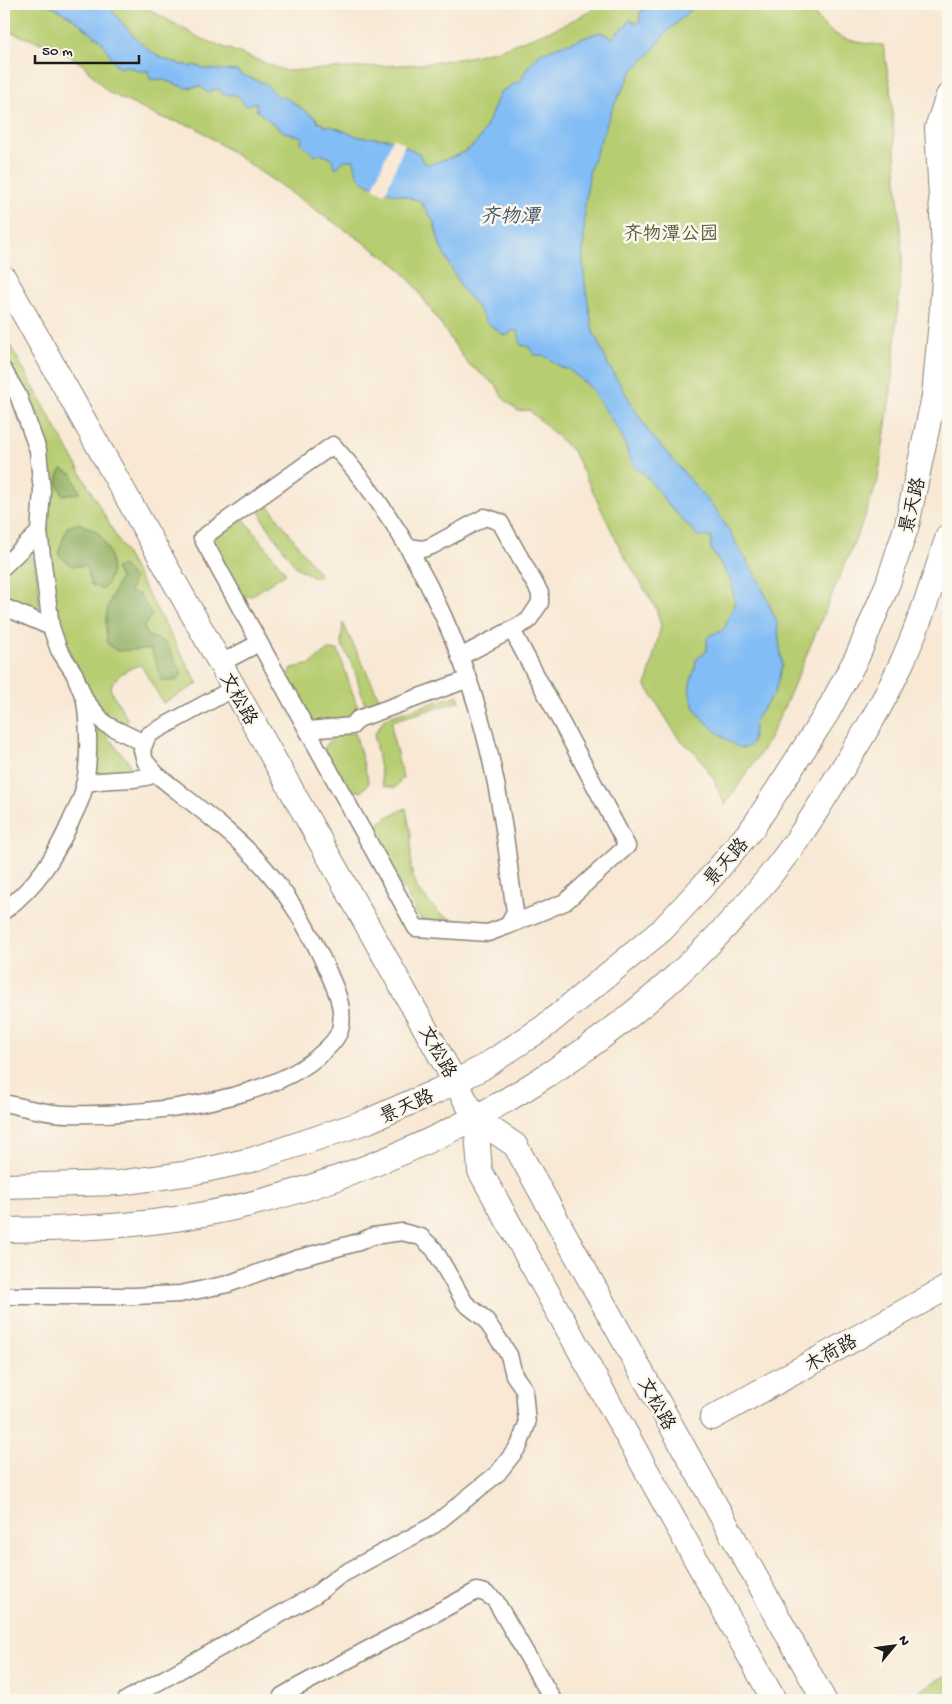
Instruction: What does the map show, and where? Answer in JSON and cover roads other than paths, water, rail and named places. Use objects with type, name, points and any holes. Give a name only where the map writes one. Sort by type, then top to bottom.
[{"type":"street","name":"景天路","points":[[4,1186],[119,1183],[191,1173],[243,1162],[317,1140],[368,1122],[482,1068],[544,1027],[662,930],[713,875],[754,826],[827,713],[858,655],[888,583],[907,525],[934,396],[944,266],[937,128],[948,96]]},
{"type":"street","name":"文松路","points":[[4,278],[456,1081],[476,1119],[480,1170],[774,1700]]},
{"type":"street","points":[[4,371],[18,396],[38,450],[42,490],[38,532],[51,627],[59,650],[74,673],[85,700],[88,727],[83,794],[64,838],[45,872],[24,896],[4,911]]},
{"type":"street","points":[[507,926],[515,912],[501,811],[483,726],[469,679],[448,624],[408,547],[363,477],[334,445],[202,538],[416,928],[488,934],[566,902],[627,846],[512,630]]},
{"type":"street","points":[[408,547],[423,549],[432,546],[485,516],[500,522],[540,593],[540,603],[536,613],[528,622],[460,657]]},
{"type":"street","points":[[4,566],[38,532]]},
{"type":"street","points":[[4,1230],[124,1226],[199,1216],[253,1203],[331,1180],[384,1161],[476,1119],[569,1062],[691,962],[746,904],[789,851],[864,735],[897,673],[928,598],[948,536]]},
{"type":"street","points":[[4,607],[51,627]]},
{"type":"street","points":[[221,663],[259,643]]},
{"type":"street","points":[[308,730],[352,726],[358,719],[469,679]]},
{"type":"street","points":[[4,1103],[65,1114],[100,1114],[180,1106],[222,1098],[268,1084],[297,1071],[330,1046],[341,1028],[340,1008],[330,977],[303,922],[280,887],[240,843],[156,774],[145,761],[142,750],[148,735],[234,688]]},
{"type":"street","points":[[85,700],[105,724],[144,743]]},
{"type":"street","points":[[84,784],[110,779],[144,779],[156,774]]},
{"type":"street","name":"文松路","points":[[476,1119],[515,1145],[824,1700]]},
{"type":"street","points":[[4,1296],[180,1294],[228,1284],[296,1259],[360,1242],[373,1236],[402,1232],[421,1237],[434,1249],[465,1303],[485,1319],[509,1355],[514,1375],[524,1389],[526,1424],[519,1446],[498,1473],[434,1525],[339,1576],[314,1595],[126,1700]]},
{"type":"street","name":"木荷路","points":[[712,1418],[948,1287]]},
{"type":"street","points":[[280,1700],[282,1696],[292,1690],[477,1591],[485,1593],[495,1600],[553,1700]]},
{"type":"water","name":"齐物潭","points":[[48,4],[106,4],[147,49],[157,55],[182,66],[186,64],[190,67],[194,65],[207,69],[238,71],[239,74],[264,83],[280,98],[283,96],[316,118],[318,123],[322,123],[324,126],[331,126],[359,137],[389,139],[419,153],[424,163],[429,164],[460,154],[477,141],[488,122],[500,92],[513,83],[519,83],[527,68],[540,53],[600,32],[612,38],[627,26],[629,20],[637,23],[640,21],[640,12],[654,4],[697,4],[668,31],[649,55],[633,70],[613,107],[590,169],[585,205],[583,258],[585,284],[593,331],[608,364],[648,431],[717,511],[760,583],[777,622],[782,665],[775,692],[755,720],[752,743],[748,747],[742,748],[732,744],[705,721],[697,712],[689,690],[696,660],[707,651],[707,638],[712,634],[720,632],[725,627],[735,602],[731,581],[711,549],[711,537],[698,536],[666,502],[644,473],[637,470],[630,460],[621,434],[589,386],[568,369],[562,368],[543,355],[534,355],[529,347],[521,345],[518,331],[511,331],[509,335],[504,335],[487,323],[478,308],[462,289],[440,246],[434,222],[420,201],[369,185],[358,175],[353,160],[344,160],[338,167],[335,167],[331,158],[320,154],[315,156],[301,143],[302,137],[284,132],[257,111],[256,102],[246,106],[237,95],[222,94],[220,90],[214,89],[208,93],[200,86],[187,88],[163,80],[150,79],[148,71],[138,71],[127,66],[118,68],[101,41],[71,17]]},
{"type":"park label","name":"齐物潭公园","points":[[671,232]]}]
